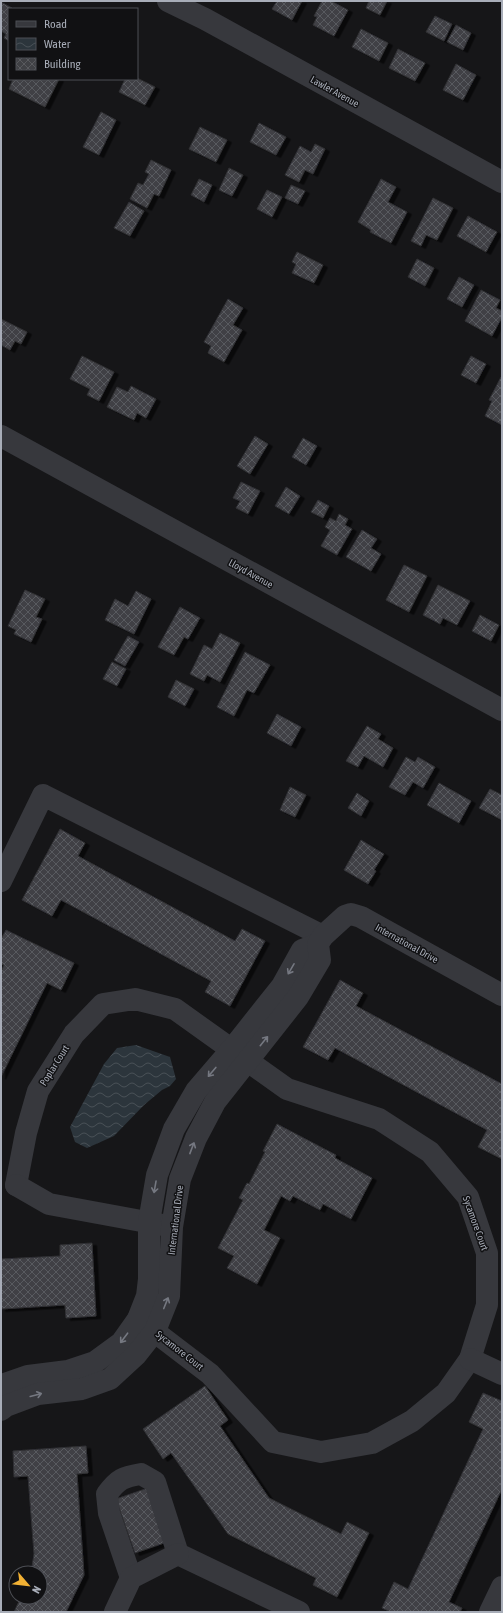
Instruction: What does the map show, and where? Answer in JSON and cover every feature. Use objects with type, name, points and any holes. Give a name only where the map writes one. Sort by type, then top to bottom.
[{"type":"street","name":"Lawler Avenue","points":[[168,1],[205,19],[502,182]]},
{"type":"street","name":"Lloyd Avenue","points":[[1,436],[502,710]]},
{"type":"street","points":[[1,881],[43,795],[320,940]]},
{"type":"street","name":"International Drive","points":[[1,1410],[6,1406],[38,1394],[82,1389],[110,1379],[136,1355],[146,1325],[147,1296],[150,1276],[149,1222],[157,1174],[174,1129],[196,1092],[280,1021],[302,991],[320,960],[320,940],[345,916],[351,914],[361,917],[502,995]]},
{"type":"street","name":"Poplar Court","points":[[172,1226],[49,1204],[9,1188],[38,1091],[74,1034],[103,1004],[135,999],[175,1009],[240,1054]]},
{"type":"street","name":"International Drive","points":[[1,1386],[28,1376],[68,1371],[95,1362],[146,1325],[169,1296],[172,1226],[180,1179],[196,1138],[240,1054]]},
{"type":"street","name":"Sycamore Court","points":[[146,1325],[210,1374],[273,1442],[321,1452],[372,1443],[412,1421],[446,1392],[470,1359],[487,1305],[487,1253],[468,1197],[430,1152],[379,1119],[286,1089],[240,1054]]},
{"type":"street","points":[[470,1359],[502,1374]]},
{"type":"street","points":[[131,1578],[109,1512],[107,1494],[116,1482],[128,1476],[141,1474],[156,1482],[178,1554],[299,1612]]},
{"type":"street","points":[[115,1612],[131,1578],[178,1554]]},
{"type":"street","points":[[490,1612],[502,1587]]},
{"type":"water","points":[[136,1045],[170,1057],[176,1079],[170,1086],[162,1090],[144,1105],[114,1136],[87,1148],[75,1142],[70,1127],[104,1064],[117,1048]]},
{"type":"building","points":[[277,1],[302,1],[292,20],[272,9]]},
{"type":"building","points":[[322,1],[331,1],[348,10],[334,36],[313,25],[317,17],[314,16]]},
{"type":"building","points":[[369,1],[387,1],[380,15],[366,8]]},
{"type":"building","points":[[1,2],[12,8],[8,8],[8,40],[4,38],[6,34],[1,31]]},
{"type":"building","points":[[435,16],[452,24],[444,41],[426,32]]},
{"type":"building","points":[[456,25],[471,33],[463,50],[447,42]]},
{"type":"building","points":[[361,29],[388,43],[379,61],[352,47]]},
{"type":"building","points":[[398,49],[425,63],[415,81],[389,68]]},
{"type":"building","points":[[456,64],[476,75],[463,100],[443,90]]},
{"type":"building","points":[[138,78],[155,87],[145,105],[119,92],[125,80],[138,80]]},
{"type":"building","points":[[13,80],[58,80],[45,107],[9,89]]},
{"type":"building","points":[[101,112],[116,120],[99,155],[83,147]]},
{"type":"building","points":[[259,123],[286,137],[276,155],[250,142]]},
{"type":"building","points":[[200,127],[227,140],[216,162],[189,149]]},
{"type":"building","points":[[315,144],[325,149],[313,174],[305,170],[299,182],[285,175],[300,146],[311,152]]},
{"type":"building","points":[[151,160],[171,170],[159,196],[154,194],[147,208],[130,199],[138,183],[143,185],[149,174],[145,172]]},
{"type":"building","points":[[229,168],[243,175],[232,196],[219,190]]},
{"type":"building","points":[[199,179],[212,185],[204,202],[191,195]]},
{"type":"building","points":[[381,179],[396,187],[388,202],[407,212],[391,243],[370,232],[371,230],[358,222]]},
{"type":"building","points":[[291,185],[305,191],[298,204],[285,198]]},
{"type":"building","points":[[267,190],[282,197],[272,217],[257,209]]},
{"type":"building","points":[[433,198],[453,208],[437,240],[426,235],[421,246],[411,241]]},
{"type":"building","points":[[129,202],[144,211],[130,236],[114,228]]},
{"type":"building","points":[[468,216],[497,232],[486,252],[457,236]]},
{"type":"building","points":[[297,252],[323,265],[314,283],[292,273],[296,264],[292,262]]},
{"type":"building","points":[[417,259],[434,268],[425,286],[408,277]]},
{"type":"building","points":[[459,277],[474,285],[462,307],[447,299]]},
{"type":"building","points":[[481,290],[500,300],[496,308],[502,311],[502,317],[492,336],[465,321]]},
{"type":"building","points":[[228,299],[243,308],[233,325],[242,330],[224,362],[208,353],[211,346],[204,342]]},
{"type":"building","points":[[1,319],[27,332],[21,344],[15,341],[10,350],[1,345]]},
{"type":"building","points":[[82,356],[114,372],[99,401],[87,395],[90,389],[70,379]]},
{"type":"building","points":[[471,356],[486,364],[476,383],[461,375]]},
{"type":"building","points":[[501,377],[502,425],[485,416],[492,401],[489,400]]},
{"type":"building","points":[[131,386],[156,399],[146,418],[137,413],[134,420],[107,407],[117,387],[128,392]]},
{"type":"building","points":[[255,436],[268,444],[250,474],[237,466]]},
{"type":"building","points":[[303,438],[317,446],[306,465],[292,457]]},
{"type":"building","points":[[241,482],[260,491],[248,514],[236,508],[240,501],[233,498]]},
{"type":"building","points":[[286,487],[300,496],[289,514],[275,506]]},
{"type":"building","points":[[318,500],[329,506],[323,518],[311,512]]},
{"type":"building","points":[[339,514],[348,519],[345,525],[352,529],[337,555],[321,546],[330,530],[325,527],[330,518],[336,521]]},
{"type":"building","points":[[362,530],[377,539],[371,548],[381,554],[371,571],[346,557]]},
{"type":"building","points":[[404,565],[427,576],[409,612],[386,600]]},
{"type":"building","points":[[438,585],[470,601],[457,625],[443,618],[440,624],[423,615]]},
{"type":"building","points":[[25,590],[45,599],[36,617],[42,619],[31,642],[14,634],[16,630],[8,626]]},
{"type":"building","points":[[136,591],[151,599],[134,634],[105,620],[115,599],[128,606]]},
{"type":"building","points":[[180,607],[200,618],[188,639],[184,637],[174,655],[158,647]]},
{"type":"building","points":[[480,615],[499,625],[491,641],[472,631]]},
{"type":"building","points":[[220,633],[240,643],[220,682],[207,675],[204,681],[190,674],[204,645],[212,649]]},
{"type":"building","points":[[128,636],[139,642],[125,666],[114,660]]},
{"type":"building","points":[[245,652],[270,665],[254,693],[247,690],[234,716],[217,707]]},
{"type":"building","points":[[112,662],[126,669],[117,686],[103,679]]},
{"type":"building","points":[[176,680],[194,689],[185,706],[168,697]]},
{"type":"building","points":[[277,714],[301,727],[291,746],[267,733]]},
{"type":"building","points":[[367,726],[381,734],[378,739],[393,748],[383,767],[364,756],[358,767],[346,761]]},
{"type":"building","points":[[406,757],[415,762],[418,757],[435,767],[423,788],[413,782],[405,795],[389,787]]},
{"type":"building","points":[[439,783],[471,801],[459,823],[427,805]]},
{"type":"building","points":[[290,787],[306,795],[295,817],[280,810]]},
{"type":"building","points":[[490,789],[502,795],[502,820],[479,808]]},
{"type":"building","points":[[357,793],[369,801],[361,816],[348,808]]},
{"type":"building","points":[[60,829],[85,843],[78,856],[235,941],[242,929],[265,941],[230,1006],[205,992],[211,981],[61,900],[52,916],[22,900]]},
{"type":"building","points":[[361,840],[384,854],[374,870],[376,871],[368,884],[344,870]]},
{"type":"building","points":[[6,930],[74,963],[61,990],[47,983],[1,1077],[1,972],[4,965],[1,964],[1,939]]},
{"type":"building","points":[[340,980],[363,993],[356,1006],[502,1084],[502,1159],[478,1147],[487,1130],[335,1048],[328,1060],[303,1047]]},
{"type":"building","points":[[277,1124],[336,1155],[335,1158],[372,1178],[351,1219],[323,1204],[320,1210],[293,1196],[290,1201],[281,1196],[264,1230],[280,1238],[257,1284],[227,1268],[234,1256],[218,1248],[243,1200],[239,1198],[247,1183],[249,1184],[265,1152],[263,1151]]},
{"type":"building","points":[[92,1243],[96,1316],[66,1318],[65,1305],[1,1309],[1,1259],[60,1256],[60,1245]]},
{"type":"building","points":[[205,1386],[228,1420],[220,1426],[269,1498],[341,1534],[347,1522],[369,1533],[337,1597],[313,1585],[316,1578],[228,1534],[171,1453],[163,1459],[143,1429]]},
{"type":"building","points":[[483,1393],[502,1401],[502,1489],[449,1602],[462,1608],[460,1612],[391,1612],[382,1608],[394,1582],[408,1589],[483,1429],[469,1422]]},
{"type":"building","points":[[86,1446],[88,1473],[77,1474],[84,1575],[66,1612],[14,1612],[17,1605],[48,1605],[48,1565],[32,1565],[34,1554],[28,1476],[14,1477],[13,1451]]},
{"type":"building","points":[[148,1488],[167,1542],[135,1553],[116,1499]]}]
